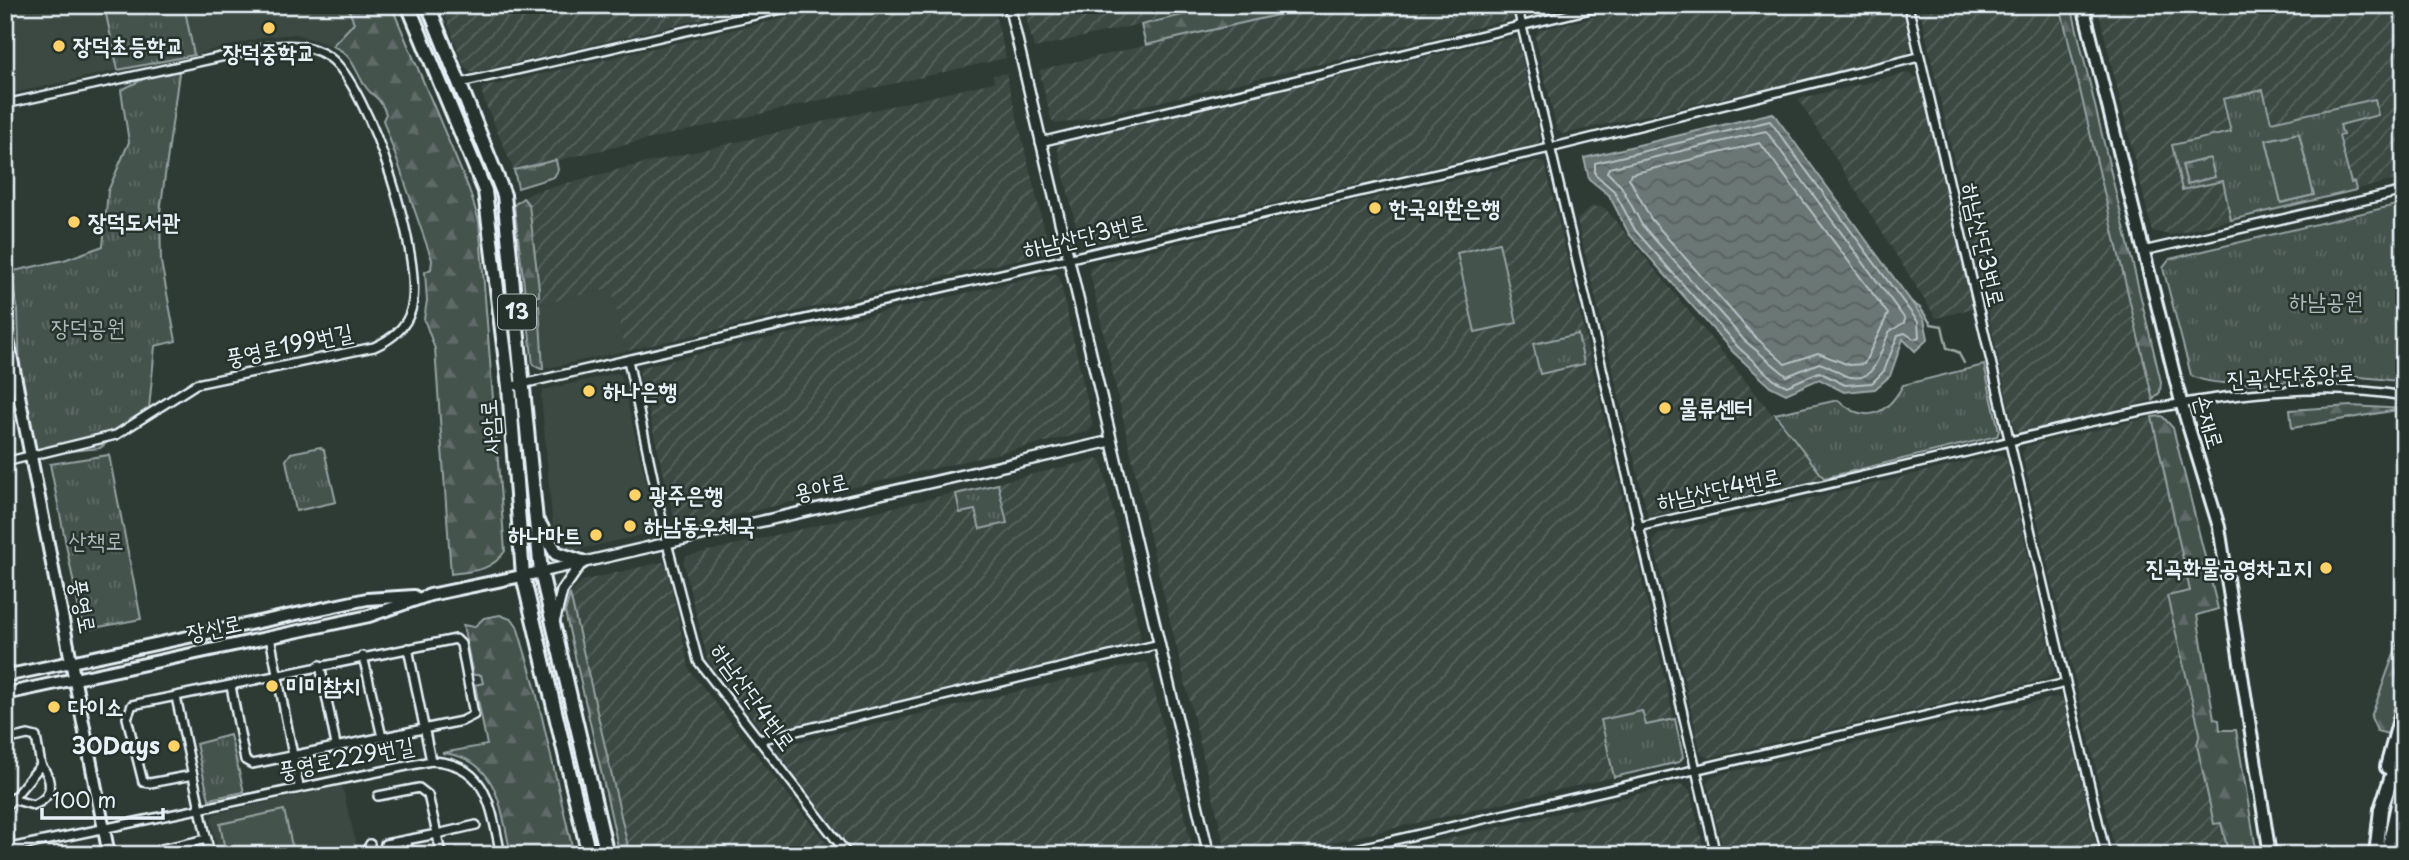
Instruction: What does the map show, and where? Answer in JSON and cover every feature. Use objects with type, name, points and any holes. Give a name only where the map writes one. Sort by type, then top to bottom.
[{"type":"main road","name":"사암로","points":[[408,5],[485,191],[509,387],[523,576],[589,855]]},
{"type":"main road","name":"사암로","points":[[428,5],[504,195],[525,384],[541,572],[607,855]]},
{"type":"main road","name":"손재로","points":[[2083,5],[2181,402],[2219,527],[2270,855]]},
{"type":"main road","name":"풍영로","points":[[5,324],[109,855]]},
{"type":"main road","points":[[537,519],[556,553],[582,562]]},
{"type":"main road","name":"장신로","points":[[5,694],[369,616],[430,595],[541,572]]},
{"type":"main road","name":"장신로","points":[[5,676],[367,599],[430,595]]},
{"type":"main road","points":[[2376,855],[2381,793],[2404,705]]},
{"type":"main road","points":[[2381,809],[2404,739]]},
{"type":"main road","points":[[2387,855],[2404,777]]},
{"type":"main road","points":[[2397,810],[2404,794]]},
{"type":"street","points":[[460,83],[799,5]]},
{"type":"street","points":[[1009,5],[1209,855]]},
{"type":"street","points":[[1517,5],[1637,527]]},
{"type":"street","points":[[1040,142],[1607,5]]},
{"type":"street","name":"하남산단3번로","points":[[1908,5],[2011,442]]},
{"type":"street","name":"풍영로199번길","points":[[5,104],[215,56],[279,45],[306,46],[327,55],[353,82],[388,172],[409,235],[414,296],[411,313],[389,340],[369,348],[196,384],[116,435],[5,462]]},
{"type":"street","name":"하남산단3번로","points":[[509,387],[1550,148],[1919,57]]},
{"type":"street","points":[[2143,251],[2404,191]]},
{"type":"street","points":[[628,360],[667,543]]},
{"type":"street","name":"진곡산단중앙로","points":[[2181,402],[2288,393],[2374,391],[2404,396]]},
{"type":"street","name":"하남산단4번로","points":[[1716,855],[1637,527],[2181,402]]},
{"type":"street","name":"용아로","points":[[541,572],[1111,441]]},
{"type":"street","points":[[2011,442],[2106,855]]},
{"type":"street","name":"하남산단4번로","points":[[667,543],[698,662],[848,855]]},
{"type":"street","points":[[554,631],[557,602],[582,562]]},
{"type":"street","points":[[270,637],[299,786]]},
{"type":"street","points":[[192,775],[143,782],[127,718],[132,705],[452,639],[460,640],[474,715],[470,719],[252,764],[245,760],[231,686]]},
{"type":"street","points":[[759,740],[1160,644]]},
{"type":"street","points":[[408,648],[431,761],[452,764],[466,771],[485,789],[501,855]]},
{"type":"street","points":[[363,656],[382,737]]},
{"type":"street","points":[[320,665],[336,745]]},
{"type":"street","points":[[1330,855],[2066,683]]},
{"type":"street","points":[[176,697],[210,855]]},
{"type":"street","points":[[5,740],[28,735],[36,737],[41,765],[50,779],[50,790],[45,798],[33,806],[12,799]]},
{"type":"street","name":"풍영로229번길","points":[[9,850],[299,786],[431,761]]},
{"type":"street","points":[[5,808],[41,765]]},
{"type":"street","points":[[378,796],[419,788],[425,791],[441,855]]},
{"type":"street","points":[[5,816],[9,850]]},
{"type":"street","points":[[384,855],[385,844],[476,825]]},
{"type":"street","points":[[162,855],[161,849],[206,839]]},
{"type":"street","points":[[406,840],[410,855]]},
{"type":"street","points":[[364,855],[370,844]]},
{"type":"shaded area","name":"장덕초등학교","points":[[5,5],[104,5],[118,70],[5,95]]},
{"type":"shaded area","name":"장덕중학교","points":[[184,5],[347,5],[355,23],[332,46],[296,34],[264,37],[194,55]]},
{"type":"shaded area","points":[[441,5],[761,5],[472,73],[464,66]]},
{"type":"shaded area","points":[[840,5],[993,5],[1006,58],[514,170],[484,101],[481,88]]},
{"type":"shaded area","points":[[1023,5],[1223,5],[1034,48]]},
{"type":"shaded area","points":[[1321,5],[1510,5],[1513,19],[1077,121],[1056,124],[1051,119],[1039,70]]},
{"type":"shaded area","points":[[1647,5],[1901,5],[1911,47],[1904,57],[1563,134],[1557,130],[1535,37],[1539,30]]},
{"type":"shaded area","points":[[1919,5],[2060,5],[2153,400],[2021,433],[2014,428]]},
{"type":"shaded area","points":[[2097,5],[2404,5],[2404,178],[2170,235],[2152,231]]},
{"type":"shaded area","points":[[1513,37],[1518,40],[1540,139],[1537,144],[1091,244],[1079,238],[1057,146],[1060,141]]},
{"type":"shaded area","points":[[1006,73],[1050,252],[626,351],[611,288],[539,305],[529,205],[523,198],[534,192],[620,169],[994,82],[993,75]]},
{"type":"shaded area","points":[[1908,73],[1920,79],[1974,308],[1936,318],[1798,99]]},
{"type":"shaded area","points":[[1536,161],[1545,163],[1683,757],[1679,762],[1278,855],[1227,855],[1152,546],[1089,269],[1099,263],[1260,223]]},
{"type":"shaded area","points":[[1592,206],[1605,208],[1824,478],[1648,517],[1577,220]]},
{"type":"shaded area","points":[[1053,273],[1059,276],[1093,426],[1088,432],[677,529],[639,372],[642,367]]},
{"type":"shaded area","points":[[611,288],[626,351],[543,369],[539,305]]},
{"type":"shaded area","points":[[617,373],[621,375],[657,529],[655,532],[572,551],[565,548],[553,529],[541,395],[543,390]]},
{"type":"shaded area","points":[[2152,417],[2190,592],[2168,596],[2200,733],[2197,745],[2214,823],[2221,822],[2229,855],[2116,855],[2022,454],[2026,446]]},
{"type":"shaded area","points":[[1999,454],[2006,458],[2053,674],[2046,679],[1708,758],[1701,754],[1653,541],[1659,534]]},
{"type":"shaded area","points":[[1097,459],[1102,462],[1141,639],[1139,643],[764,733],[708,661],[683,562],[687,556]]},
{"type":"shaded area","points":[[662,562],[666,564],[690,671],[836,855],[630,855],[570,594],[582,581]]},
{"type":"shaded area","points":[[1145,662],[1148,664],[1194,855],[856,855],[778,753],[779,747],[785,745]]},
{"type":"shaded area","points":[[2057,697],[2063,700],[2098,855],[1724,855],[1707,782],[1712,776]]},
{"type":"shaded area","points":[[1681,784],[1690,790],[1705,855],[1379,855]]},
{"type":"shaded area","points":[[342,786],[359,855],[218,855],[211,819],[214,814]]},
{"type":"green space","points":[[104,5],[184,5],[194,55],[118,70]]},
{"type":"green space","points":[[347,5],[391,5],[469,189],[479,221],[505,551],[494,563],[474,571],[451,574],[435,349],[424,319],[427,301],[425,272],[431,269],[432,260],[383,120],[386,114],[383,106],[365,86],[346,54],[332,46],[354,23]]},
{"type":"green space","points":[[1223,5],[1321,5],[1146,45],[1141,25]]},
{"type":"green space","points":[[2060,5],[2071,5],[2161,382],[2160,392],[2153,400]]},
{"type":"green space","name":"장덕공원","points":[[168,67],[179,73],[160,212],[161,262],[176,341],[155,346],[149,409],[100,448],[32,455],[20,381],[18,310],[9,272],[64,260],[103,246],[108,191],[129,142],[121,90]]},
{"type":"green space","points":[[2263,90],[2271,122],[2375,99],[2378,115],[2340,125],[2343,135],[2339,136],[2351,183],[2354,182],[2356,190],[2231,220],[2223,181],[2182,190],[2172,145],[2231,132],[2223,99]],"holes":[[[2299,133],[2314,195],[2281,203],[2266,140]],[[2210,158],[2215,177],[2187,184],[2182,165]]]},
{"type":"green space","points":[[2299,133],[2314,195],[2281,203],[2266,140]]},
{"type":"green space","points":[[2210,158],[2215,177],[2187,184],[2182,165]]},
{"type":"green space","points":[[556,160],[558,170],[554,177],[518,188],[514,170]]},
{"type":"green space","points":[[523,198],[529,205],[539,296],[530,297],[525,293],[514,205]]},
{"type":"green space","name":"하남공원","points":[[2404,203],[2404,382],[2354,377],[2245,384],[2204,380],[2191,375],[2163,268],[2170,259]]},
{"type":"green space","points":[[1499,243],[1517,323],[1475,332],[1457,253]]},
{"type":"green space","points":[[539,305],[543,369],[533,365],[527,312]]},
{"type":"green space","points":[[1578,334],[1584,364],[1540,374],[1533,344]]},
{"type":"green space","points":[[1984,365],[1999,431],[1997,436],[1824,478],[1775,414],[1838,400],[1857,412],[1875,413],[1890,404],[1903,385]]},
{"type":"green space","points":[[2351,406],[2404,409],[2404,433],[2397,410],[2292,428],[2290,410]]},
{"type":"green space","points":[[2162,416],[2173,428],[2218,609],[2197,615],[2214,719],[2219,720],[2220,730],[2236,730],[2257,855],[2229,855],[2221,823],[2214,824],[2197,745],[2200,733],[2167,596],[2190,591],[2152,417]]},
{"type":"green space","points":[[320,447],[324,450],[336,502],[296,511],[286,460],[291,453]]},
{"type":"green space","name":"산책로","points":[[109,455],[141,619],[83,630],[50,464]]},
{"type":"green space","points":[[998,484],[1007,523],[980,529],[975,510],[960,513],[956,494]]},
{"type":"green space","points":[[570,594],[630,855],[620,855],[565,612]]},
{"type":"green space","points":[[500,615],[513,620],[517,626],[534,683],[574,855],[511,855],[500,804],[486,776],[475,765],[461,757],[442,753],[487,745],[475,685],[483,683],[481,675],[473,675],[463,625],[474,627],[484,618]]},
{"type":"green space","points":[[2404,626],[2404,673],[2388,734],[2377,731],[2371,717]]},
{"type":"green space","points":[[1642,711],[1646,725],[1675,719],[1683,757],[1679,762],[1614,777],[1601,720]]},
{"type":"green space","points":[[230,735],[244,792],[209,799],[196,744]]},
{"type":"green space","points":[[284,810],[294,855],[226,855],[220,824]]},
{"type":"water","points":[[1773,113],[1924,319],[1928,339],[1915,351],[1903,339],[1890,376],[1875,389],[1844,392],[1819,379],[1786,394],[1770,386],[1733,352],[1629,234],[1609,195],[1589,179],[1584,158]]},
{"type":"waterway","points":[[1911,302],[1920,308],[1931,324],[1942,326],[1947,348],[1958,352],[1964,363]]},
{"type":"place","name":"장덕중학교","points":[[269,28]]},
{"type":"place","name":"장덕초등학교","points":[[59,46]]},
{"type":"place","name":"한국외환은행","points":[[1375,208]]},
{"type":"place","name":"장덕도서관","points":[[74,222]]},
{"type":"place","name":"하나은행","points":[[589,391]]},
{"type":"place","name":"물류센터","points":[[1665,408]]},
{"type":"place","name":"광주은행","points":[[635,495]]},
{"type":"place","name":"하남동우체국","points":[[630,526]]},
{"type":"place","name":"하나마트","points":[[596,535]]},
{"type":"place","name":"진곡화물공영차고지","points":[[2326,568]]},
{"type":"place","name":"미미참치","points":[[272,686]]},
{"type":"place","name":"다이소","points":[[54,707]]},
{"type":"place","name":"30Days","points":[[174,746]]}]
